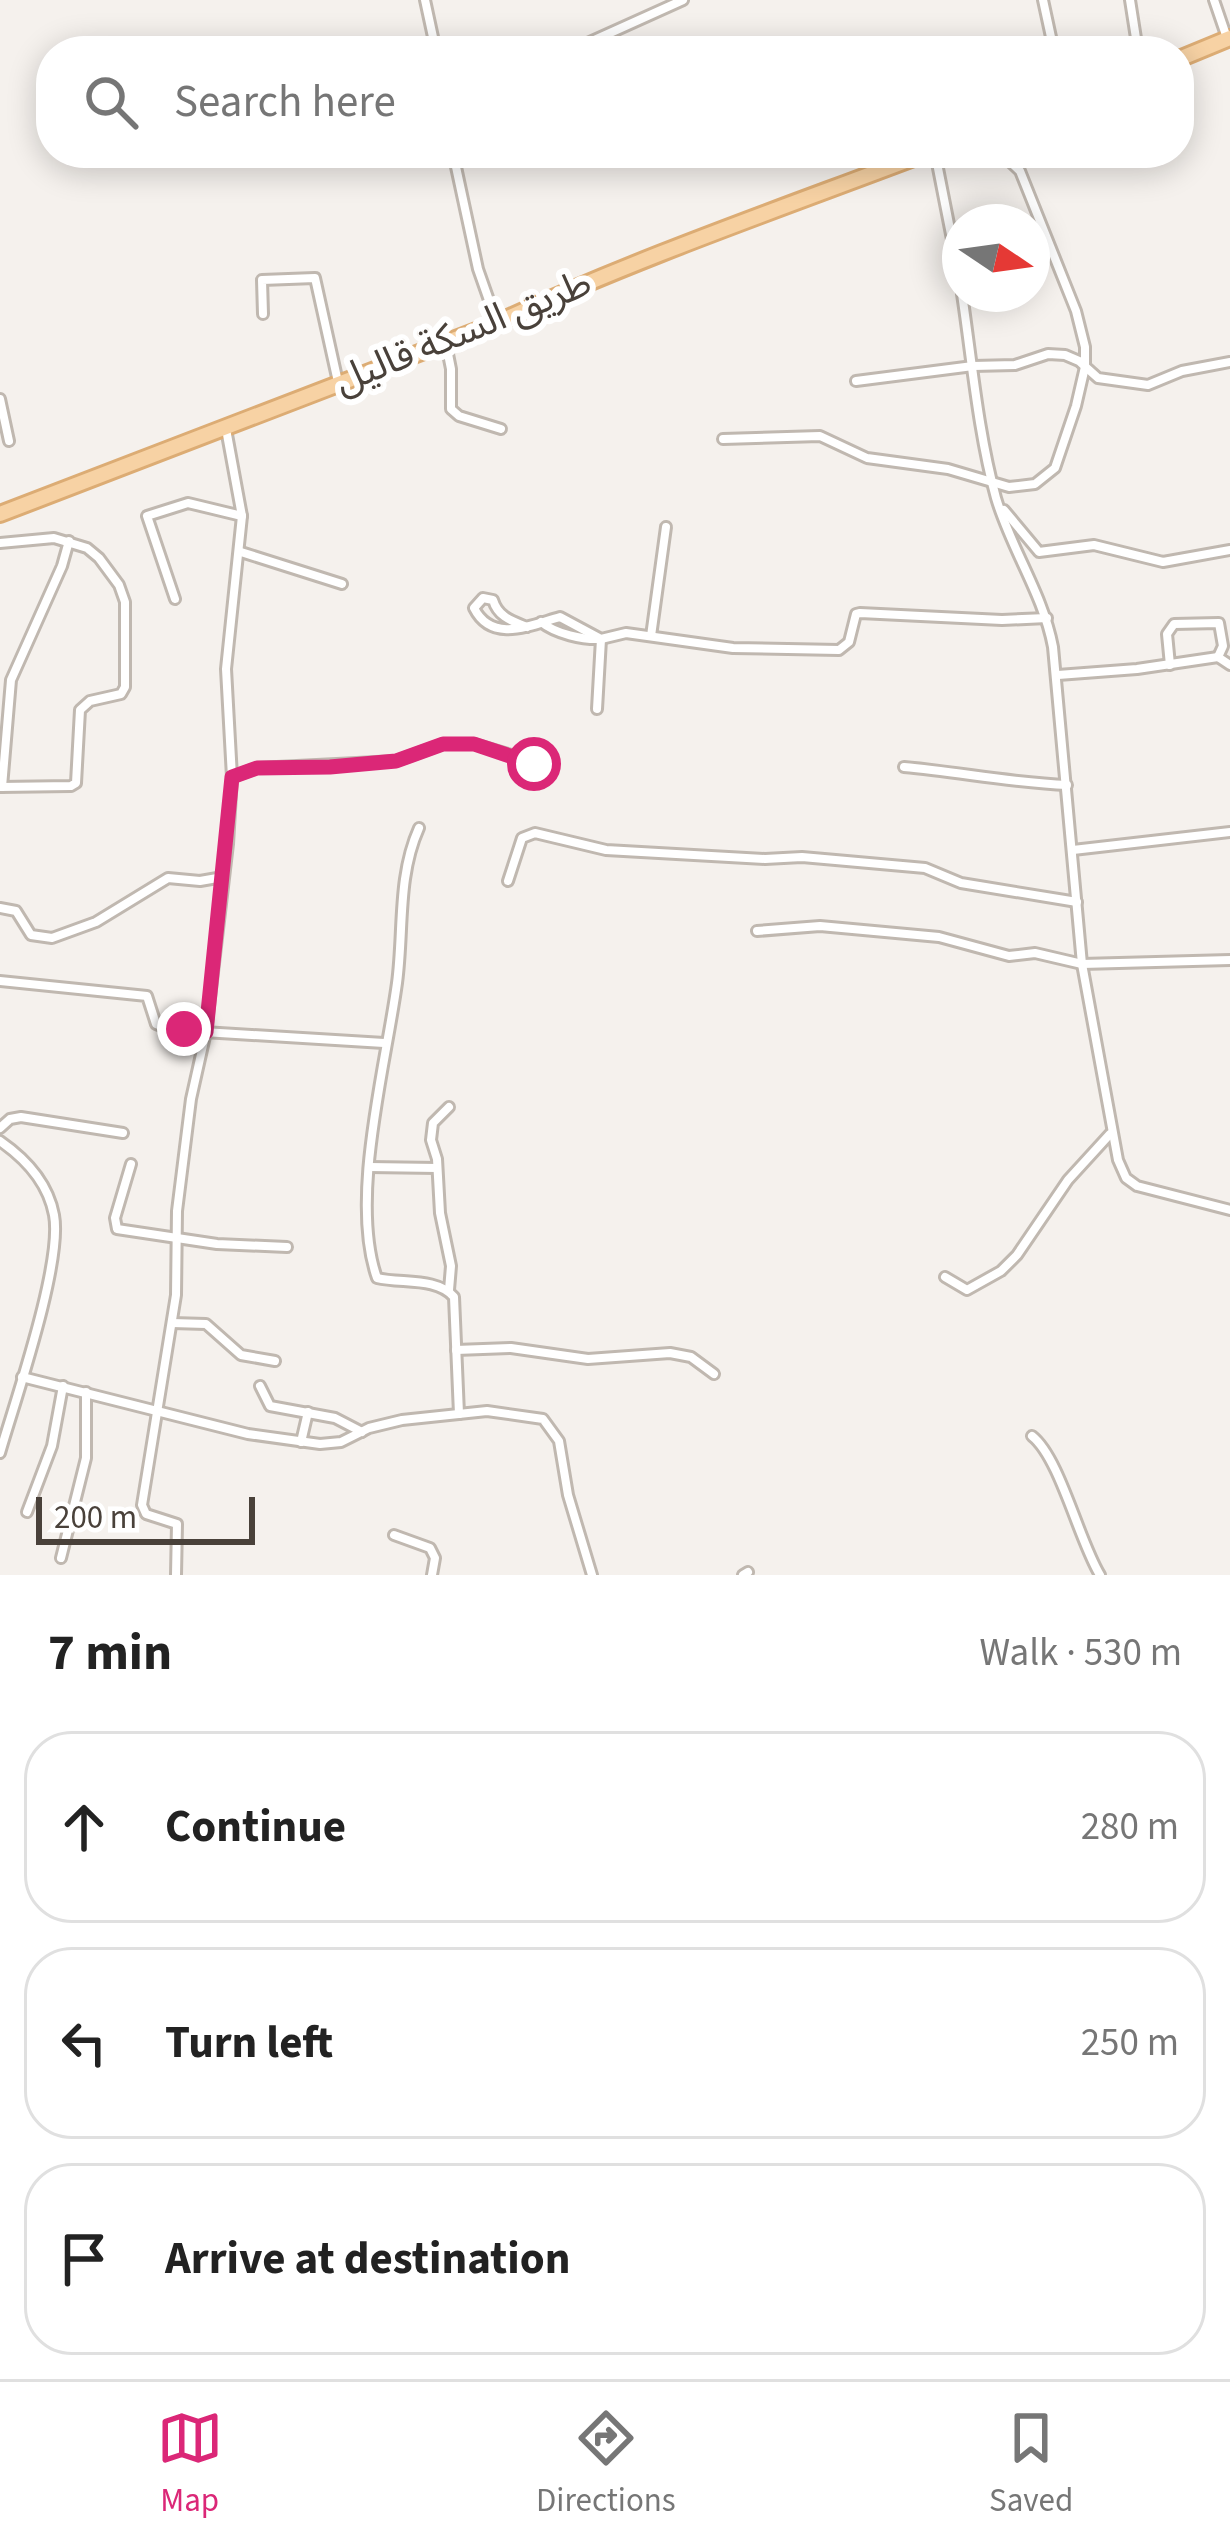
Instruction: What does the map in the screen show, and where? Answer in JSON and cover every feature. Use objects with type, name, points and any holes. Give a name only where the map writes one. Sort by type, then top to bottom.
[{"type":"main road","points":[[1194,53],[1229,39]]},
{"type":"main road","name":"طريق السكة قاليل","points":[[0,514],[891,168]]},
{"type":"street","points":[[424,0],[432,36]]},
{"type":"street","points":[[603,36],[683,0]]},
{"type":"street","points":[[1043,0],[1051,36]]},
{"type":"street","points":[[1130,0],[1136,36]]},
{"type":"street","points":[[1214,0],[1229,39]]},
{"type":"street","points":[[457,168],[478,269],[497,323]]},
{"type":"street","points":[[934,168],[943,204]]},
{"type":"street","points":[[723,439],[820,436],[867,458],[948,469],[1022,488],[1046,477],[1055,468],[1085,367],[1076,310],[1017,168]]},
{"type":"street","points":[[263,314],[262,280],[315,278],[338,382]]},
{"type":"street","points":[[965,312],[992,482],[1009,537],[1047,618],[1058,675],[1082,964],[1111,1132],[1126,1178],[1137,1186],[1230,1210]]},
{"type":"street","points":[[446,343],[451,409],[501,429]]},
{"type":"street","points":[[856,381],[1015,365],[1048,354],[1065,355],[1098,378],[1148,386],[1182,370],[1230,362]]},
{"type":"street","points":[[0,399],[9,441]]},
{"type":"street","points":[[176,1575],[176,1524],[142,1509],[172,1324],[177,1269],[174,1237],[191,1099],[206,1032],[232,777],[226,669],[242,516],[226,428]]},
{"type":"street","points":[[997,499],[1040,552],[1094,545],[1163,562],[1230,550]]},
{"type":"street","points":[[175,599],[147,516],[188,503],[242,516]]},
{"type":"street","points":[[651,636],[666,527]]},
{"type":"street","points":[[0,543],[54,538],[69,541],[87,548],[118,585],[125,602],[125,687],[114,698],[90,701],[80,710],[76,783],[71,786],[1,787],[11,680],[69,541]]},
{"type":"street","points":[[241,552],[342,584]]},
{"type":"street","points":[[527,627],[506,619],[493,600],[483,598],[474,608],[479,618],[502,629],[527,627],[560,617],[602,639]]},
{"type":"street","points":[[541,622],[587,640],[626,633],[733,648],[829,650],[844,648],[860,613],[1047,618]]},
{"type":"street","points":[[560,617],[565,632]]},
{"type":"street","points":[[1170,664],[1167,634],[1174,624],[1221,625],[1223,650],[1218,657]]},
{"type":"street","points":[[597,709],[602,639]]},
{"type":"street","points":[[1058,675],[1218,657],[1230,665]]},
{"type":"street","points":[[232,777],[257,768],[396,761],[443,744],[474,744],[545,765]]},
{"type":"street","points":[[904,767],[1067,785]]},
{"type":"street","points":[[419,828],[404,877],[403,937],[369,1168],[370,1231],[375,1275],[449,1290]]},
{"type":"street","points":[[1073,850],[1230,832]]},
{"type":"street","points":[[508,881],[522,838],[535,833],[606,850],[802,857],[925,868],[961,883],[1077,902]]},
{"type":"street","points":[[0,908],[16,911],[31,935],[52,938],[112,915],[168,878],[223,877]]},
{"type":"street","points":[[757,931],[820,926],[939,937],[1009,956],[1035,953],[1082,964],[1230,960]]},
{"type":"street","points":[[0,981],[146,995],[156,1024],[170,1030],[384,1042]]},
{"type":"street","points":[[449,1107],[437,1115],[431,1131],[440,1213],[452,1266],[449,1290],[455,1301],[459,1414]]},
{"type":"street","points":[[0,1128],[21,1117],[123,1133]]},
{"type":"street","points":[[946,1277],[967,1290],[1001,1271],[1031,1239],[1082,1160],[1111,1132]]},
{"type":"street","points":[[0,1142],[29,1164],[55,1218],[42,1303],[0,1453]]},
{"type":"street","points":[[131,1164],[115,1218],[117,1229],[287,1247]]},
{"type":"street","points":[[369,1168],[437,1168]]},
{"type":"street","points":[[172,1324],[206,1324],[241,1355],[275,1361]]},
{"type":"street","points":[[456,1350],[511,1348],[588,1359],[670,1353],[691,1357],[714,1374]]},
{"type":"street","points":[[22,1377],[236,1431],[301,1442],[332,1444],[402,1420],[459,1414],[523,1414],[542,1419],[553,1430],[592,1575]]},
{"type":"street","points":[[27,1512],[52,1446],[63,1386]]},
{"type":"street","points":[[260,1386],[270,1406],[350,1423],[362,1432]]},
{"type":"street","points":[[61,1558],[86,1458],[86,1392]]},
{"type":"street","points":[[301,1442],[308,1412]]},
{"type":"street","points":[[1032,1436],[1046,1449],[1100,1575]]},
{"type":"street","points":[[394,1535],[430,1548],[435,1558],[432,1575]]},
{"type":"route","points":[[184,1029],[206,1032],[232,777],[257,768],[396,761],[443,744],[474,744],[534,764]]}]
